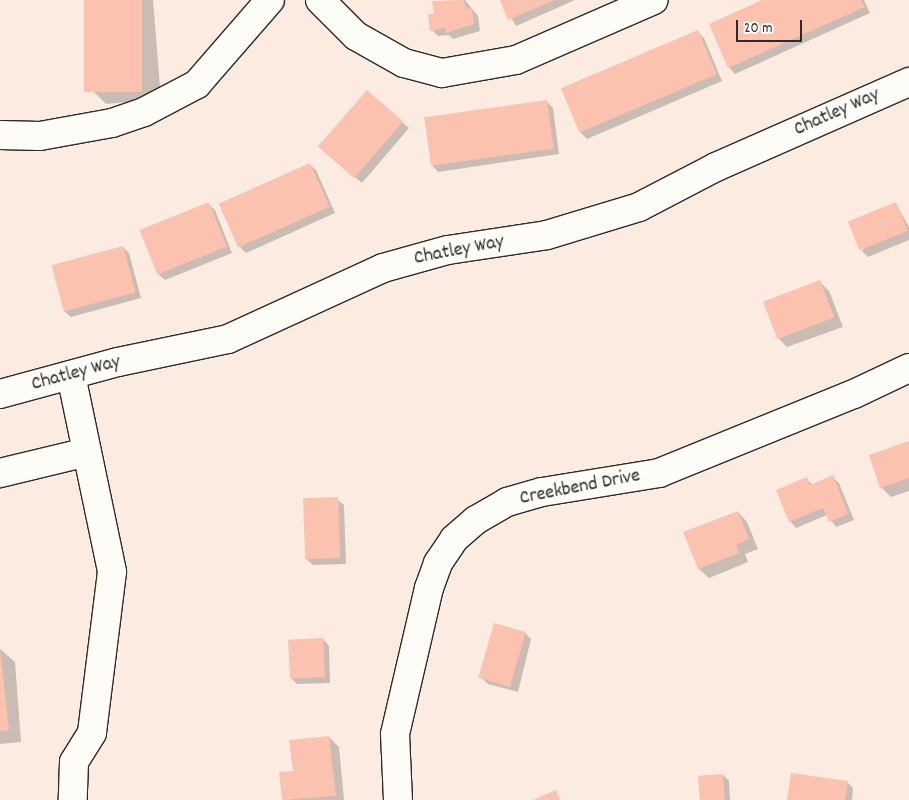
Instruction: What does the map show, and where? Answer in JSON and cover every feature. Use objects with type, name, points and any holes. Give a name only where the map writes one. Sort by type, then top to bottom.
[{"type":"street","points":[[0,135],[40,136],[112,123],[144,112],[197,84],[270,0]]},
{"type":"street","points":[[320,0],[356,36],[404,63],[442,73],[516,60],[654,0]]},
{"type":"street","name":"Chatley Way","points":[[0,394],[71,375],[228,339],[383,268],[448,250],[547,235],[639,207],[716,167],[909,82]]},
{"type":"street","name":"Creekbend Drive","points":[[398,800],[394,734],[429,588],[438,563],[454,539],[476,520],[507,502],[542,492],[659,473],[854,394],[909,368]]},
{"type":"street","points":[[71,375],[112,572],[92,733],[74,762],[73,800]]},
{"type":"street","points":[[0,473],[86,452]]},
{"type":"building","points":[[84,0],[142,0],[142,92],[84,92]]},
{"type":"building","points":[[464,0],[466,9],[472,8],[474,24],[446,33],[445,28],[430,31],[428,14],[434,14],[432,1]]},
{"type":"building","points":[[500,0],[555,0],[508,20]]},
{"type":"building","points":[[762,0],[861,0],[865,7],[728,68],[709,24]]},
{"type":"building","points":[[698,30],[717,74],[580,132],[561,88]]},
{"type":"building","points":[[367,90],[403,121],[354,178],[318,147]]},
{"type":"building","points":[[547,100],[554,149],[431,166],[424,117]]},
{"type":"building","points":[[310,163],[330,207],[238,248],[219,204]]},
{"type":"building","points":[[209,202],[227,247],[157,275],[139,230]]},
{"type":"building","points":[[896,202],[908,231],[859,250],[848,221]]},
{"type":"building","points":[[123,246],[135,292],[64,312],[52,265]]},
{"type":"building","points":[[820,280],[834,317],[777,339],[763,302]]},
{"type":"building","points":[[909,441],[909,478],[880,488],[869,455]]},
{"type":"building","points":[[833,475],[848,514],[829,522],[823,508],[789,522],[776,490],[807,477],[810,485]]},
{"type":"building","points":[[338,497],[340,558],[305,559],[303,498]]},
{"type":"building","points":[[738,511],[749,539],[736,545],[739,553],[698,569],[683,532]]},
{"type":"building","points":[[494,623],[526,632],[510,687],[478,678]]},
{"type":"building","points":[[323,638],[325,677],[290,679],[288,640]]},
{"type":"building","points":[[0,648],[9,730],[0,731]]},
{"type":"building","points":[[329,736],[336,796],[282,800],[279,772],[293,771],[289,740]]},
{"type":"building","points":[[791,773],[848,781],[845,800],[787,800]]},
{"type":"building","points":[[723,774],[725,800],[700,800],[698,776]]},
{"type":"building","points":[[556,790],[560,800],[533,800]]}]
